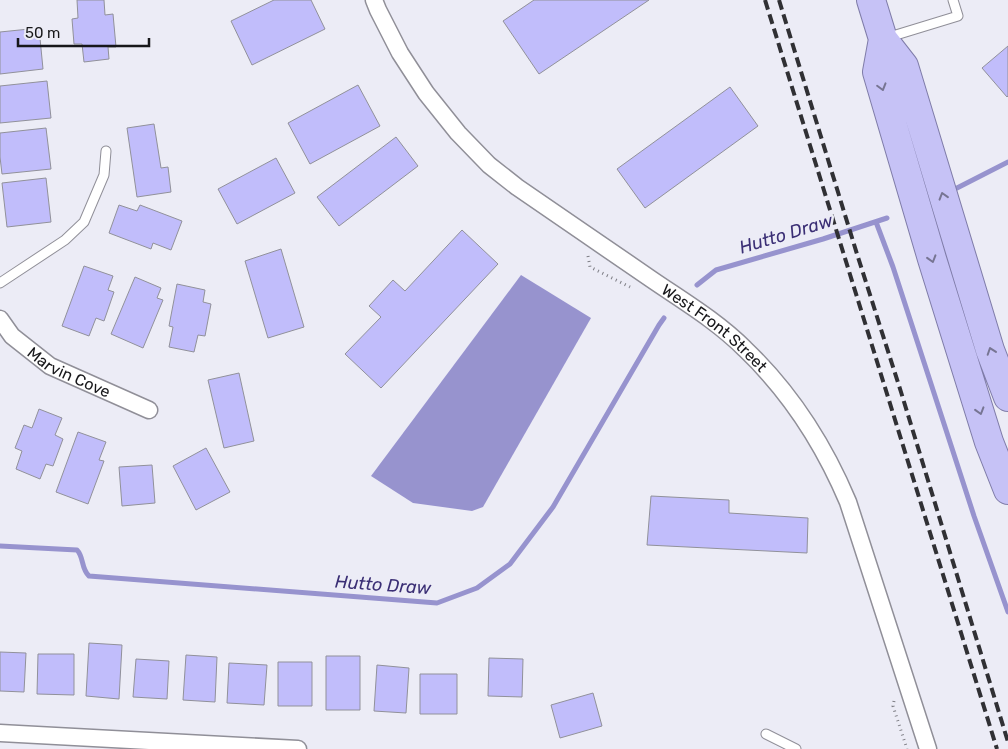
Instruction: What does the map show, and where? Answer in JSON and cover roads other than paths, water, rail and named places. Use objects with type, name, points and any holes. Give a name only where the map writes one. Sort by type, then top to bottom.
[{"type":"highway","points":[[871,0],[883,39],[904,66],[990,350],[1008,397]]},
{"type":"highway","points":[[883,39],[877,72],[940,286],[990,442],[1008,490]]},
{"type":"street","name":"West Front Street","points":[[374,0],[400,52],[426,93],[458,133],[489,165],[517,187],[710,318],[745,348],[775,380],[800,413],[825,453],[848,502],[928,749]]},
{"type":"street","name":"Marvin Cove","points":[[0,319],[12,336],[50,366],[148,410]]},
{"type":"street","points":[[0,733],[298,749]]},
{"type":"lane","points":[[883,39],[958,16],[953,0]]},
{"type":"lane","points":[[0,283],[65,240],[84,222],[104,175],[106,151]]},
{"type":"lane","points":[[766,734],[796,749]]},
{"type":"waterway","name":"Hutto Draw","points":[[957,188],[1008,162]]},
{"type":"waterway","name":"Hutto Draw","points":[[697,285],[716,270],[887,218]]},
{"type":"waterway","points":[[876,222],[893,267],[974,516],[1008,612]]},
{"type":"waterway","name":"Hutto Draw","points":[[0,546],[77,550],[89,576],[437,603],[477,588],[510,564],[553,507],[664,318]]},
{"type":"railway","points":[[765,0],[997,749]]},
{"type":"railway","points":[[779,0],[1008,742]]}]
